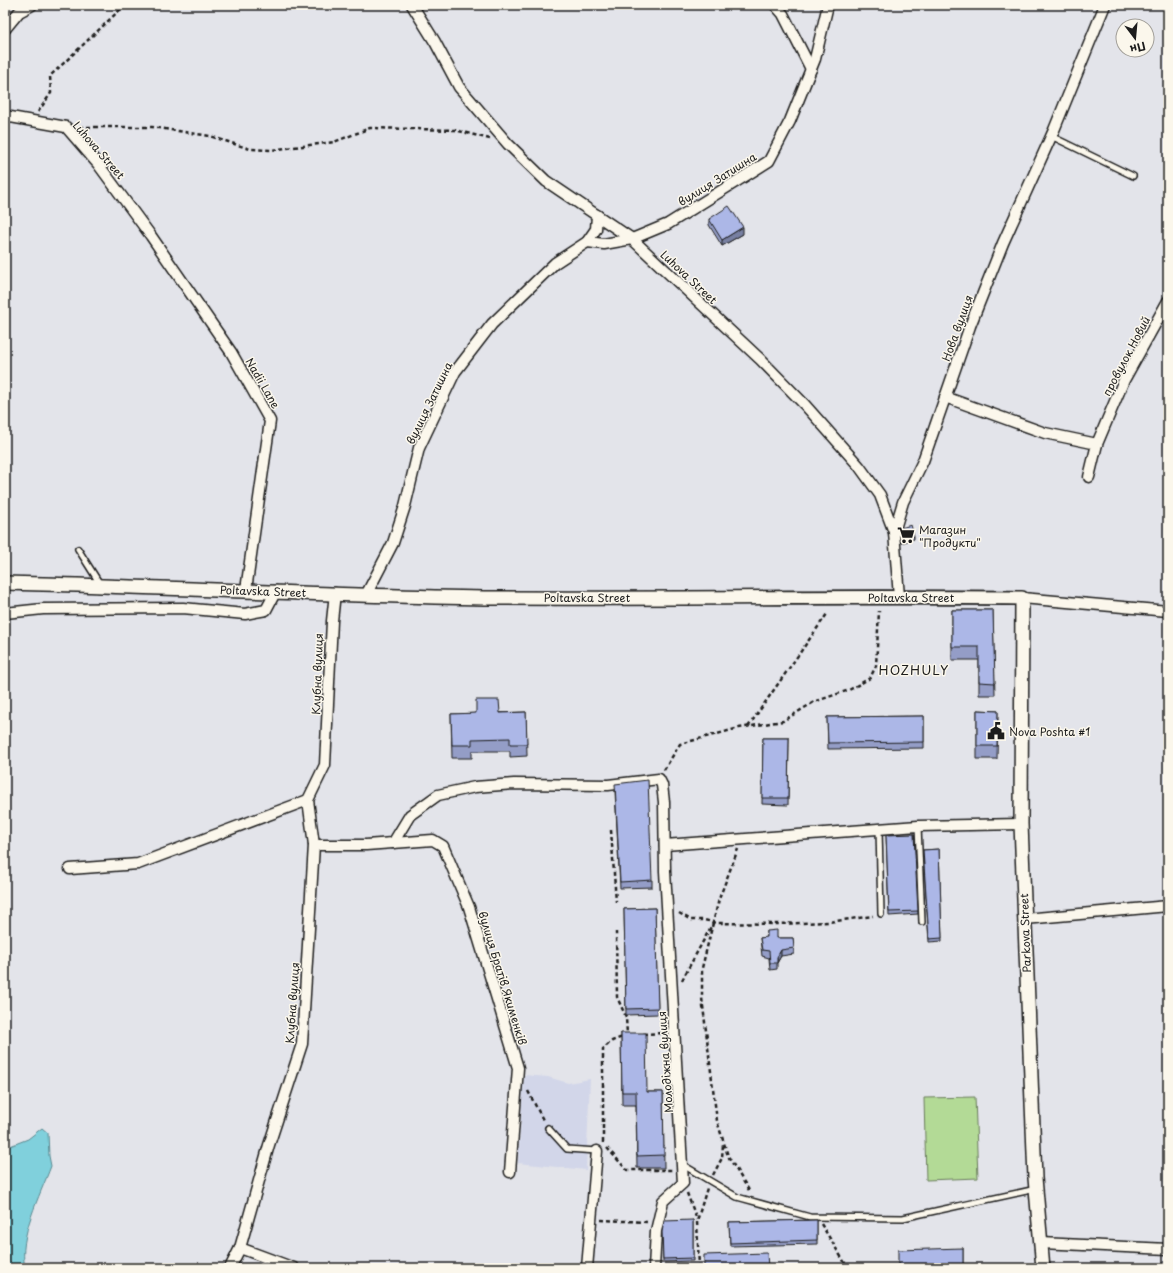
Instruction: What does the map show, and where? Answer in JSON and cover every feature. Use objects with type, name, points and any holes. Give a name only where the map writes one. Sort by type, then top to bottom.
[{"type":"street","points":[[5,30],[19,12],[32,5]]},
{"type":"street","name":"Luhova Street","points":[[412,5],[435,42],[459,87],[508,144],[546,181],[632,239],[760,358],[859,466],[880,495],[894,532],[899,597]]},
{"type":"street","points":[[775,5],[783,14],[811,69]]},
{"type":"street","name":"вулиця Затишна","points":[[587,242],[604,244],[632,239],[668,224],[769,160],[790,121],[815,59],[828,5]]},
{"type":"street","name":"Нова вулиця","points":[[894,532],[903,502],[923,461],[970,326],[1003,242],[1051,136],[1105,5]]},
{"type":"street","name":"Luhova Street","points":[[5,116],[66,127],[98,164],[151,236]]},
{"type":"street","name":"вулиця Затишна","points":[[366,595],[393,543],[405,506],[419,448],[455,372],[497,319],[555,263],[587,242],[596,229],[597,215]]},
{"type":"street","name":"Nadii Lane","points":[[151,236],[231,352],[270,421],[246,590]]},
{"type":"street","name":"провулок Новий","points":[[1089,477],[1097,444],[1124,380],[1168,301]]},
{"type":"street","points":[[945,397],[1045,433],[1097,444]]},
{"type":"street","name":"Poltavska Street","points":[[5,583],[496,598],[1022,598],[1168,611]]},
{"type":"street","points":[[5,613],[43,609],[183,608],[245,614],[266,610],[276,591]]},
{"type":"street","name":"Клубна вулиця","points":[[230,1268],[240,1248],[269,1145],[302,1044],[314,845],[308,800],[325,764],[332,621],[335,593]]},
{"type":"street","name":"Parkova Street","points":[[1022,598],[1021,824],[1029,1068],[1036,1189],[1042,1243],[1043,1268]]},
{"type":"street","points":[[394,843],[410,815],[438,795],[475,787],[514,784],[608,785],[659,779]]},
{"type":"street","name":"Молодіжна вулиця","points":[[659,779],[662,785],[663,797],[667,907],[683,1183]]},
{"type":"street","points":[[70,870],[138,864],[308,800]]},
{"type":"street","points":[[665,845],[918,826],[1021,824]]},
{"type":"street","name":"вулиця Братів Якименків","points":[[314,845],[394,843],[433,840],[444,846],[469,907],[518,1068],[510,1172]]},
{"type":"street","points":[[1025,919],[1168,906]]},
{"type":"street","points":[[587,1268],[590,1220],[600,1147]]},
{"type":"street","points":[[654,1268],[658,1222],[663,1201],[683,1183]]},
{"type":"street","points":[[1042,1243],[1168,1249]]},
{"type":"street","points":[[240,1248],[294,1268]]},
{"type":"lane","points":[[1051,136],[1133,176]]},
{"type":"lane","points":[[78,549],[101,585]]},
{"type":"lane","points":[[918,826],[922,922]]},
{"type":"lane","points":[[879,829],[881,914]]},
{"type":"lane","points":[[548,1128],[567,1149],[600,1147]]},
{"type":"lane","points":[[683,1168],[738,1197],[810,1217],[903,1218],[1036,1189]]},
{"type":"path","points":[[24,120],[37,113],[51,93],[50,76],[125,5]]},
{"type":"path","points":[[66,127],[152,126],[210,136],[250,148],[271,150],[334,142],[370,128],[455,130],[508,144]]},
{"type":"path","points":[[659,779],[680,744],[748,727],[783,721],[814,702],[849,690],[870,678],[876,666],[879,611]]},
{"type":"path","points":[[748,727],[827,614]]},
{"type":"path","points":[[611,830],[616,902]]},
{"type":"path","points":[[742,839],[719,899],[702,968],[702,998],[717,1121],[728,1156],[757,1202]]},
{"type":"path","points":[[667,907],[691,920],[704,920],[713,923],[777,924],[828,922],[866,918],[881,914]]},
{"type":"path","points":[[672,999],[713,923]]},
{"type":"path","points":[[616,932],[617,997],[626,1017],[627,1035]]},
{"type":"path","points":[[640,1034],[675,1032]]},
{"type":"path","points":[[634,1035],[627,1035],[612,1041],[603,1049],[600,1147],[627,1170],[683,1168]]},
{"type":"path","points":[[528,1090],[548,1128]]},
{"type":"path","points":[[697,1221],[710,1181],[722,1158],[724,1141]]},
{"type":"path","points":[[683,1183],[697,1221],[699,1268]]},
{"type":"path","points":[[816,1217],[848,1268]]},
{"type":"path","points":[[590,1220],[658,1222]]},
{"type":"shaded area","points":[[524,1075],[548,1077],[568,1083],[590,1079],[586,1170],[518,1163]]},
{"type":"green space","points":[[975,1097],[978,1178],[926,1180],[924,1098]]},
{"type":"water","points":[[42,1128],[48,1133],[51,1166],[27,1230],[24,1256],[25,1268],[5,1268],[5,1148],[28,1139]]},
{"type":"building","points":[[729,206],[743,227],[722,240],[709,219]]},
{"type":"building","points":[[911,525],[914,536],[901,539],[901,528]]},
{"type":"building","points":[[952,610],[993,610],[995,683],[979,682],[979,647],[952,647]]},
{"type":"building","points":[[476,700],[499,700],[500,713],[526,712],[527,744],[510,744],[510,738],[472,739],[472,745],[452,745],[451,714],[476,713]]},
{"type":"building","points":[[977,710],[998,711],[997,746],[977,746]]},
{"type":"building","points":[[924,716],[924,742],[828,743],[827,717]]},
{"type":"building","points":[[763,738],[789,738],[788,798],[762,798]]},
{"type":"building","points":[[648,780],[652,880],[620,882],[615,784]]},
{"type":"building","points":[[914,834],[918,911],[889,912],[886,835]]},
{"type":"building","points":[[939,849],[942,938],[929,939],[923,850]]},
{"type":"building","points":[[655,908],[658,1008],[626,1009],[624,909]]},
{"type":"building","points":[[777,930],[777,938],[793,938],[794,948],[781,950],[777,957],[777,963],[770,963],[769,951],[762,950],[760,938],[767,937],[767,931]]},
{"type":"building","points":[[621,1033],[646,1033],[647,1092],[663,1092],[664,1155],[637,1156],[636,1092],[622,1092]]},
{"type":"building","points":[[693,1220],[693,1258],[663,1259],[662,1232],[664,1221]]},
{"type":"building","points":[[817,1220],[817,1240],[730,1243],[729,1222]]},
{"type":"building","points":[[963,1248],[963,1265],[945,1266],[945,1268],[898,1268],[898,1250]]},
{"type":"building","points":[[767,1253],[768,1268],[704,1268],[704,1255]]},
{"type":"building","points":[[827,1266],[827,1268],[774,1268]]},
{"type":"place","name":"Магазин \"Продукти\"","points":[[906,535]]},
{"type":"place","name":"Nova Poshta #1","points":[[996,731]]},
{"type":"district","name":"HOZHULY","points":[[914,669]]}]
